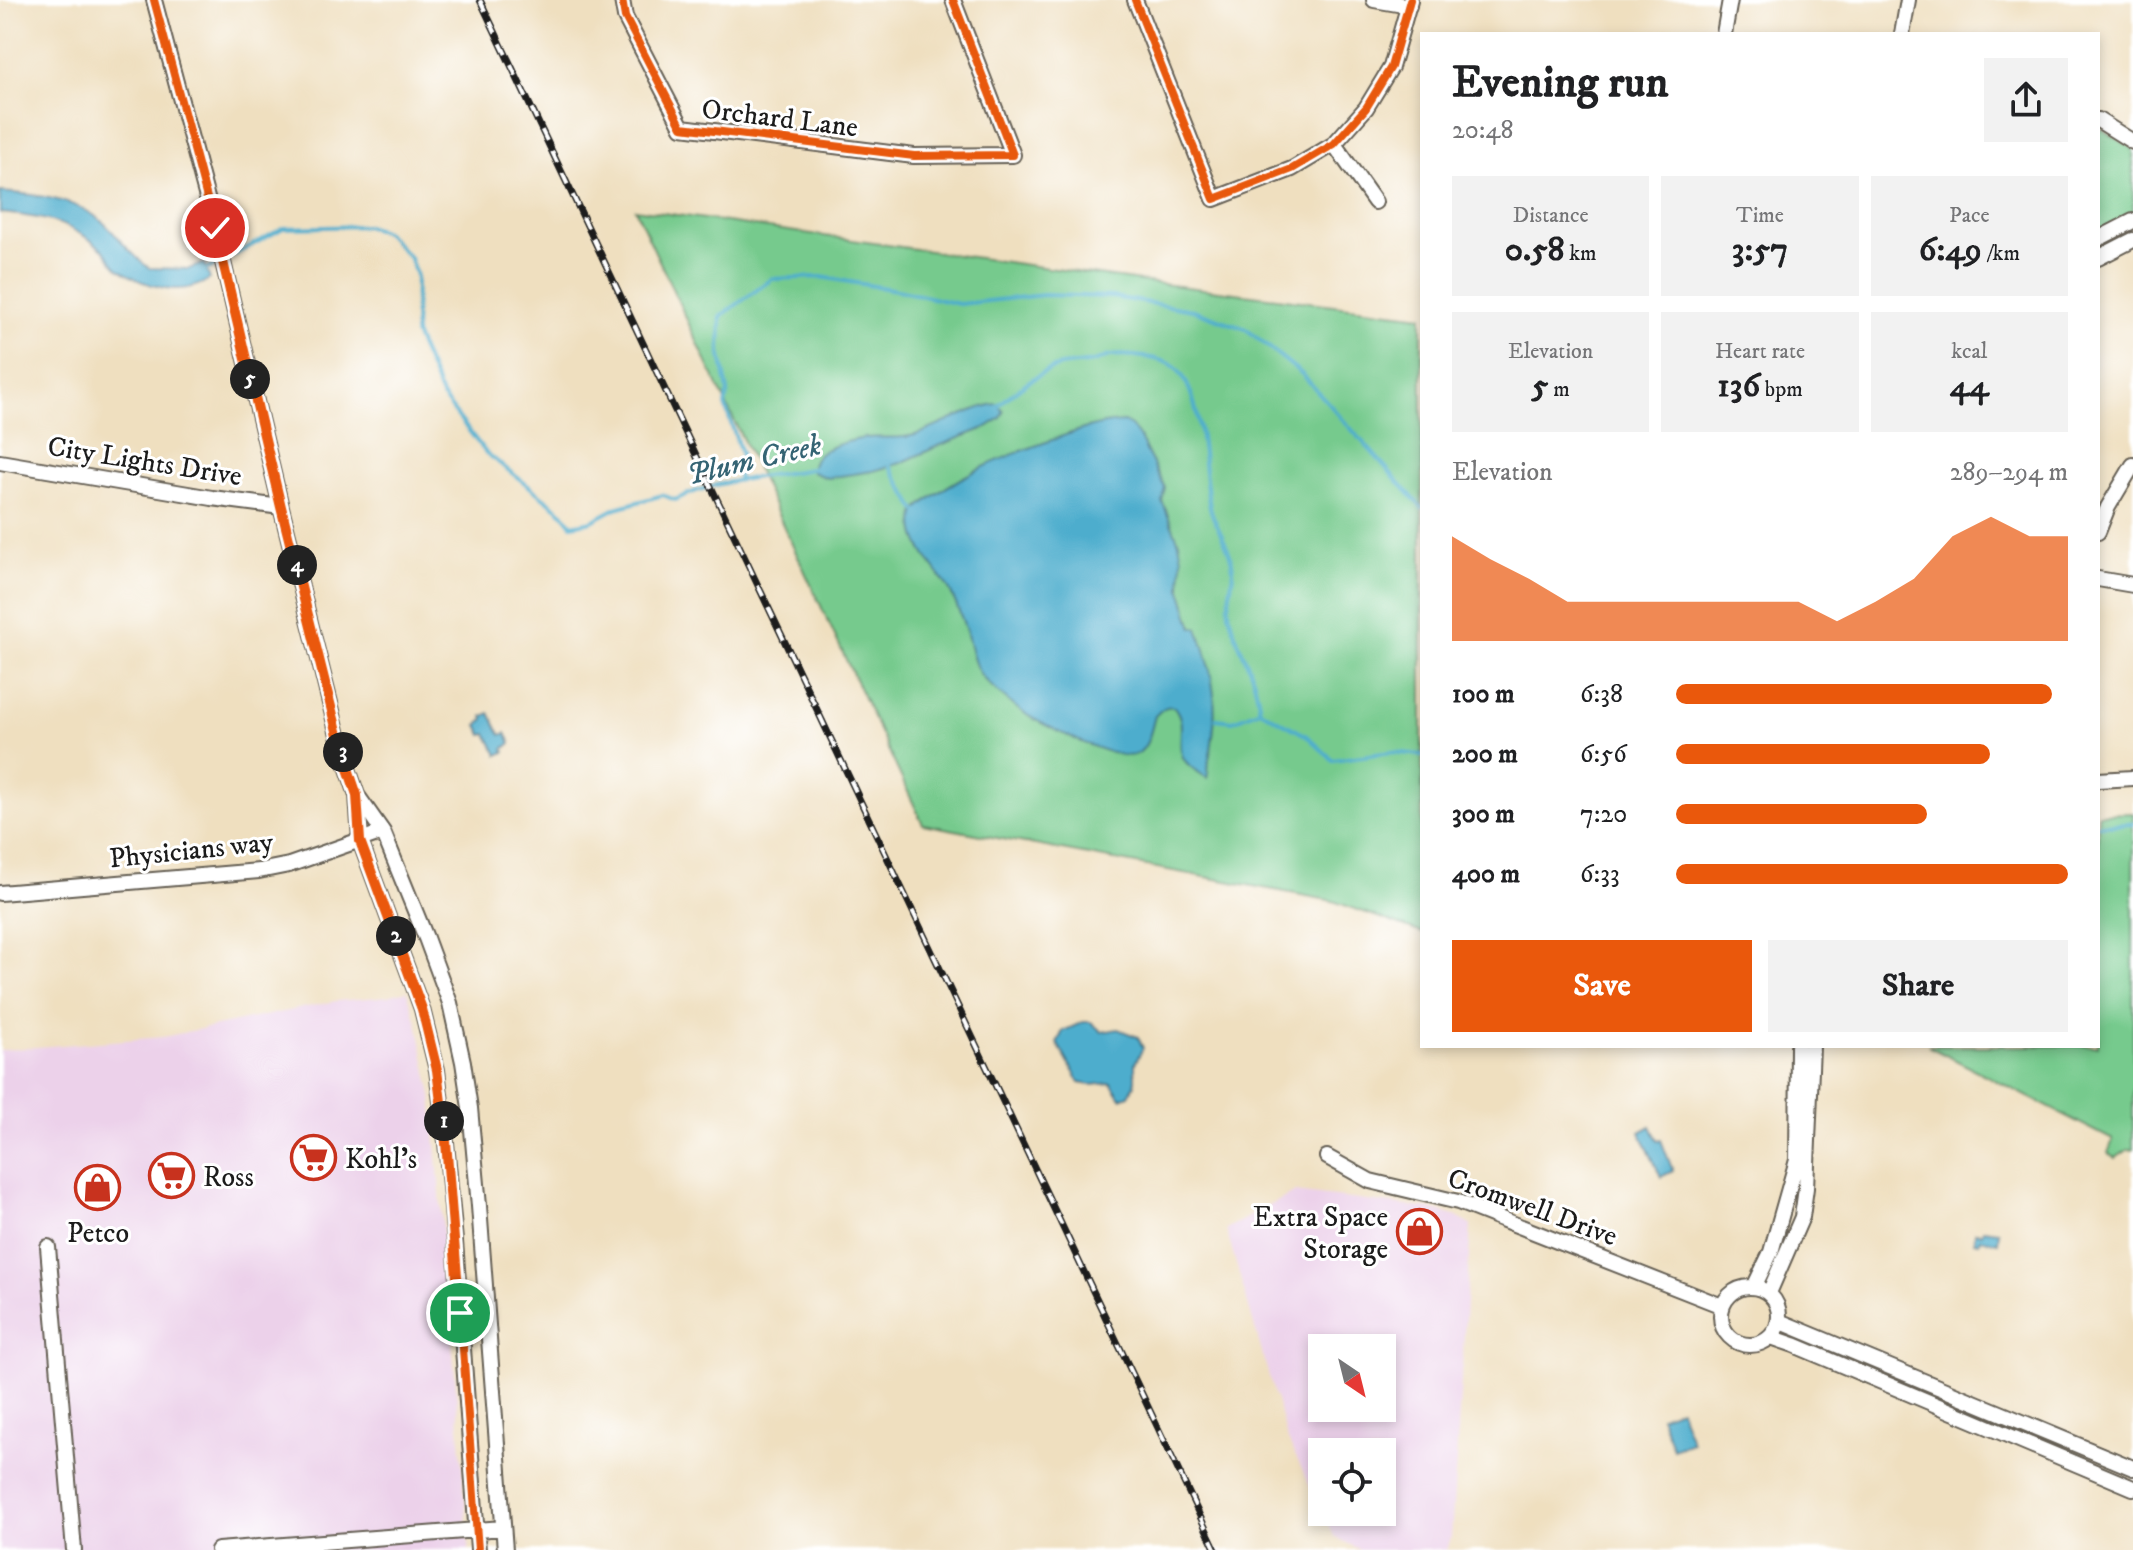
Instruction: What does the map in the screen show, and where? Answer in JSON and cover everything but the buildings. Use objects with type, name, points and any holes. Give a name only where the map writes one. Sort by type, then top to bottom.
[{"type":"street","points":[[154,0],[215,228],[342,751],[357,795],[360,841],[422,1009],[437,1070],[455,1241],[478,1550]]},
{"type":"street","name":"Orchard Lane","points":[[622,0],[625,17],[682,127],[914,156],[1013,155],[953,0]]},
{"type":"street","points":[[1135,0],[1214,199],[1292,169],[1334,144],[1366,108],[1391,67],[1410,3],[1374,0]]},
{"type":"street","points":[[1724,32],[1730,0]]},
{"type":"street","points":[[1902,32],[1908,0]]},
{"type":"street","points":[[2100,121],[2133,142]]},
{"type":"street","points":[[1334,144],[1375,202]]},
{"type":"street","points":[[2100,238],[2133,221]]},
{"type":"street","points":[[2100,257],[2133,240]]},
{"type":"street","name":"City Lights Drive","points":[[0,462],[281,507]]},
{"type":"street","points":[[2100,527],[2133,465]]},
{"type":"street","points":[[2100,579],[2133,585]]},
{"type":"street","points":[[2100,780],[2133,778]]},
{"type":"street","points":[[357,795],[383,832],[426,938],[450,1003],[463,1062],[470,1108],[505,1550]]},
{"type":"street","name":"Physicians way","points":[[0,893],[259,871],[289,865],[383,832]]},
{"type":"street","points":[[1754,1287],[1771,1252],[1797,1160],[1798,1048]]},
{"type":"street","points":[[1769,1293],[1802,1217],[1812,1048]]},
{"type":"street","name":"Cromwell Drive","points":[[1327,1157],[1370,1181],[1458,1202],[1722,1306]]},
{"type":"street","points":[[48,1247],[74,1550]]},
{"type":"street","points":[[1744,1287],[1769,1293],[1778,1306],[1779,1321],[1771,1337],[1764,1342],[1747,1345],[1731,1339],[1721,1324],[1722,1306],[1727,1297],[1744,1287]]},
{"type":"street","points":[[1779,1321],[2133,1468]]},
{"type":"street","points":[[1771,1337],[2133,1488]]},
{"type":"street","points":[[218,1550],[503,1528]]},
{"type":"shaded area","points":[[407,991],[432,1096],[469,1550],[0,1550],[0,1050],[163,1037],[336,1001]]},
{"type":"shaded area","points":[[1295,1192],[1431,1209],[1455,1216],[1471,1225],[1451,1538],[1446,1550],[1360,1550],[1334,1536],[1329,1526],[1396,1526],[1396,1438],[1308,1438],[1308,1482],[1287,1438],[1226,1229]]},
{"type":"green space","points":[[2100,128],[2133,149],[2133,218],[2100,235]]},
{"type":"green space","points":[[635,209],[1154,283],[1420,316],[1420,932],[1333,901],[923,824]]},
{"type":"green space","points":[[2133,813],[2133,1150],[2129,1149],[2116,1158],[2108,1153],[2113,1140],[1932,1048],[2100,1048],[2100,814]]},
{"type":"water","points":[[0,192],[41,196],[69,203],[105,224],[149,268],[189,269],[204,263],[210,279],[188,288],[152,285],[118,268],[97,244],[68,227],[40,218],[0,213]]},
{"type":"water","points":[[997,404],[1004,412],[1001,418],[985,428],[901,463],[827,478],[812,472],[816,457],[840,444],[865,438],[915,435]]},
{"type":"water","points":[[1124,422],[1139,436],[1165,488],[1162,501],[1179,542],[1182,558],[1181,589],[1193,628],[1198,628],[1208,661],[1215,708],[1207,778],[1182,756],[1180,721],[1174,707],[1166,707],[1155,716],[1144,747],[1137,754],[1128,756],[1098,748],[1063,733],[1019,710],[1007,700],[979,672],[952,596],[915,533],[916,510],[964,477],[998,460],[1070,434]]},
{"type":"water","points":[[490,713],[501,735],[506,733],[511,743],[504,749],[505,752],[498,755],[487,734],[483,735],[478,725],[483,716]]},
{"type":"water","points":[[1083,1022],[1091,1022],[1102,1032],[1118,1029],[1138,1037],[1143,1048],[1135,1063],[1135,1084],[1129,1095],[1121,1098],[1111,1083],[1080,1083],[1057,1043],[1063,1031]]},
{"type":"water","points":[[1651,1126],[1658,1141],[1661,1140],[1673,1171],[1661,1177],[1640,1132]]},
{"type":"water","points":[[1983,1229],[1999,1231],[1998,1242],[1980,1239],[1979,1243],[1974,1242],[1975,1232],[1982,1233]]},
{"type":"water","points":[[1679,1409],[1692,1442],[1673,1449],[1660,1416]]},
{"type":"waterway","name":"Plum Creek","points":[[227,259],[283,228],[366,226],[385,232],[410,258],[416,275],[415,334],[442,396],[486,453],[561,511],[572,525],[592,521],[616,508],[663,495],[675,500],[709,487],[817,468]]},
{"type":"waterway","name":"Plum Creek","points":[[202,272],[219,263]]},
{"type":"waterway","points":[[738,480],[741,453],[725,405],[728,391],[720,351],[721,316],[772,279],[821,277],[959,304],[1044,295],[1112,297],[1193,310],[1246,329],[1303,375],[1420,506]]},
{"type":"waterway","name":"Plum Creek","points":[[999,407],[1029,381],[1062,366],[1125,355],[1153,359],[1175,367],[1185,379],[1197,413],[1210,507],[1232,562],[1229,612],[1253,679],[1260,710],[1307,736],[1333,760],[1391,752],[1420,755]]},
{"type":"waterway","points":[[890,466],[916,510]]},
{"type":"waterway","points":[[1216,719],[1233,721],[1260,710]]},
{"type":"waterway","name":"Plum Creek","points":[[2100,825],[2133,824]]},
{"type":"railway","points":[[480,0],[1216,1550]]},
{"type":"cycle path","points":[[154,0],[215,228],[342,751],[357,795],[360,841],[422,1009],[437,1070],[455,1241],[478,1550]]},
{"type":"cycle path","points":[[622,0],[625,17],[682,127],[914,156],[1013,155],[953,0]]},
{"type":"cycle path","points":[[1135,0],[1214,199],[1292,169],[1334,144],[1366,108],[1391,67],[1410,0]]},
{"type":"place","name":"Kohl's","points":[[314,1158]]},
{"type":"place","name":"Ross","points":[[172,1176]]},
{"type":"place","name":"Petco","points":[[98,1188]]},
{"type":"place","name":"Extra Space Storage","points":[[1419,1232]]},
{"type":"route","points":[[215,228],[342,751],[357,795],[360,841],[422,1009],[437,1070],[460,1313]]}]
